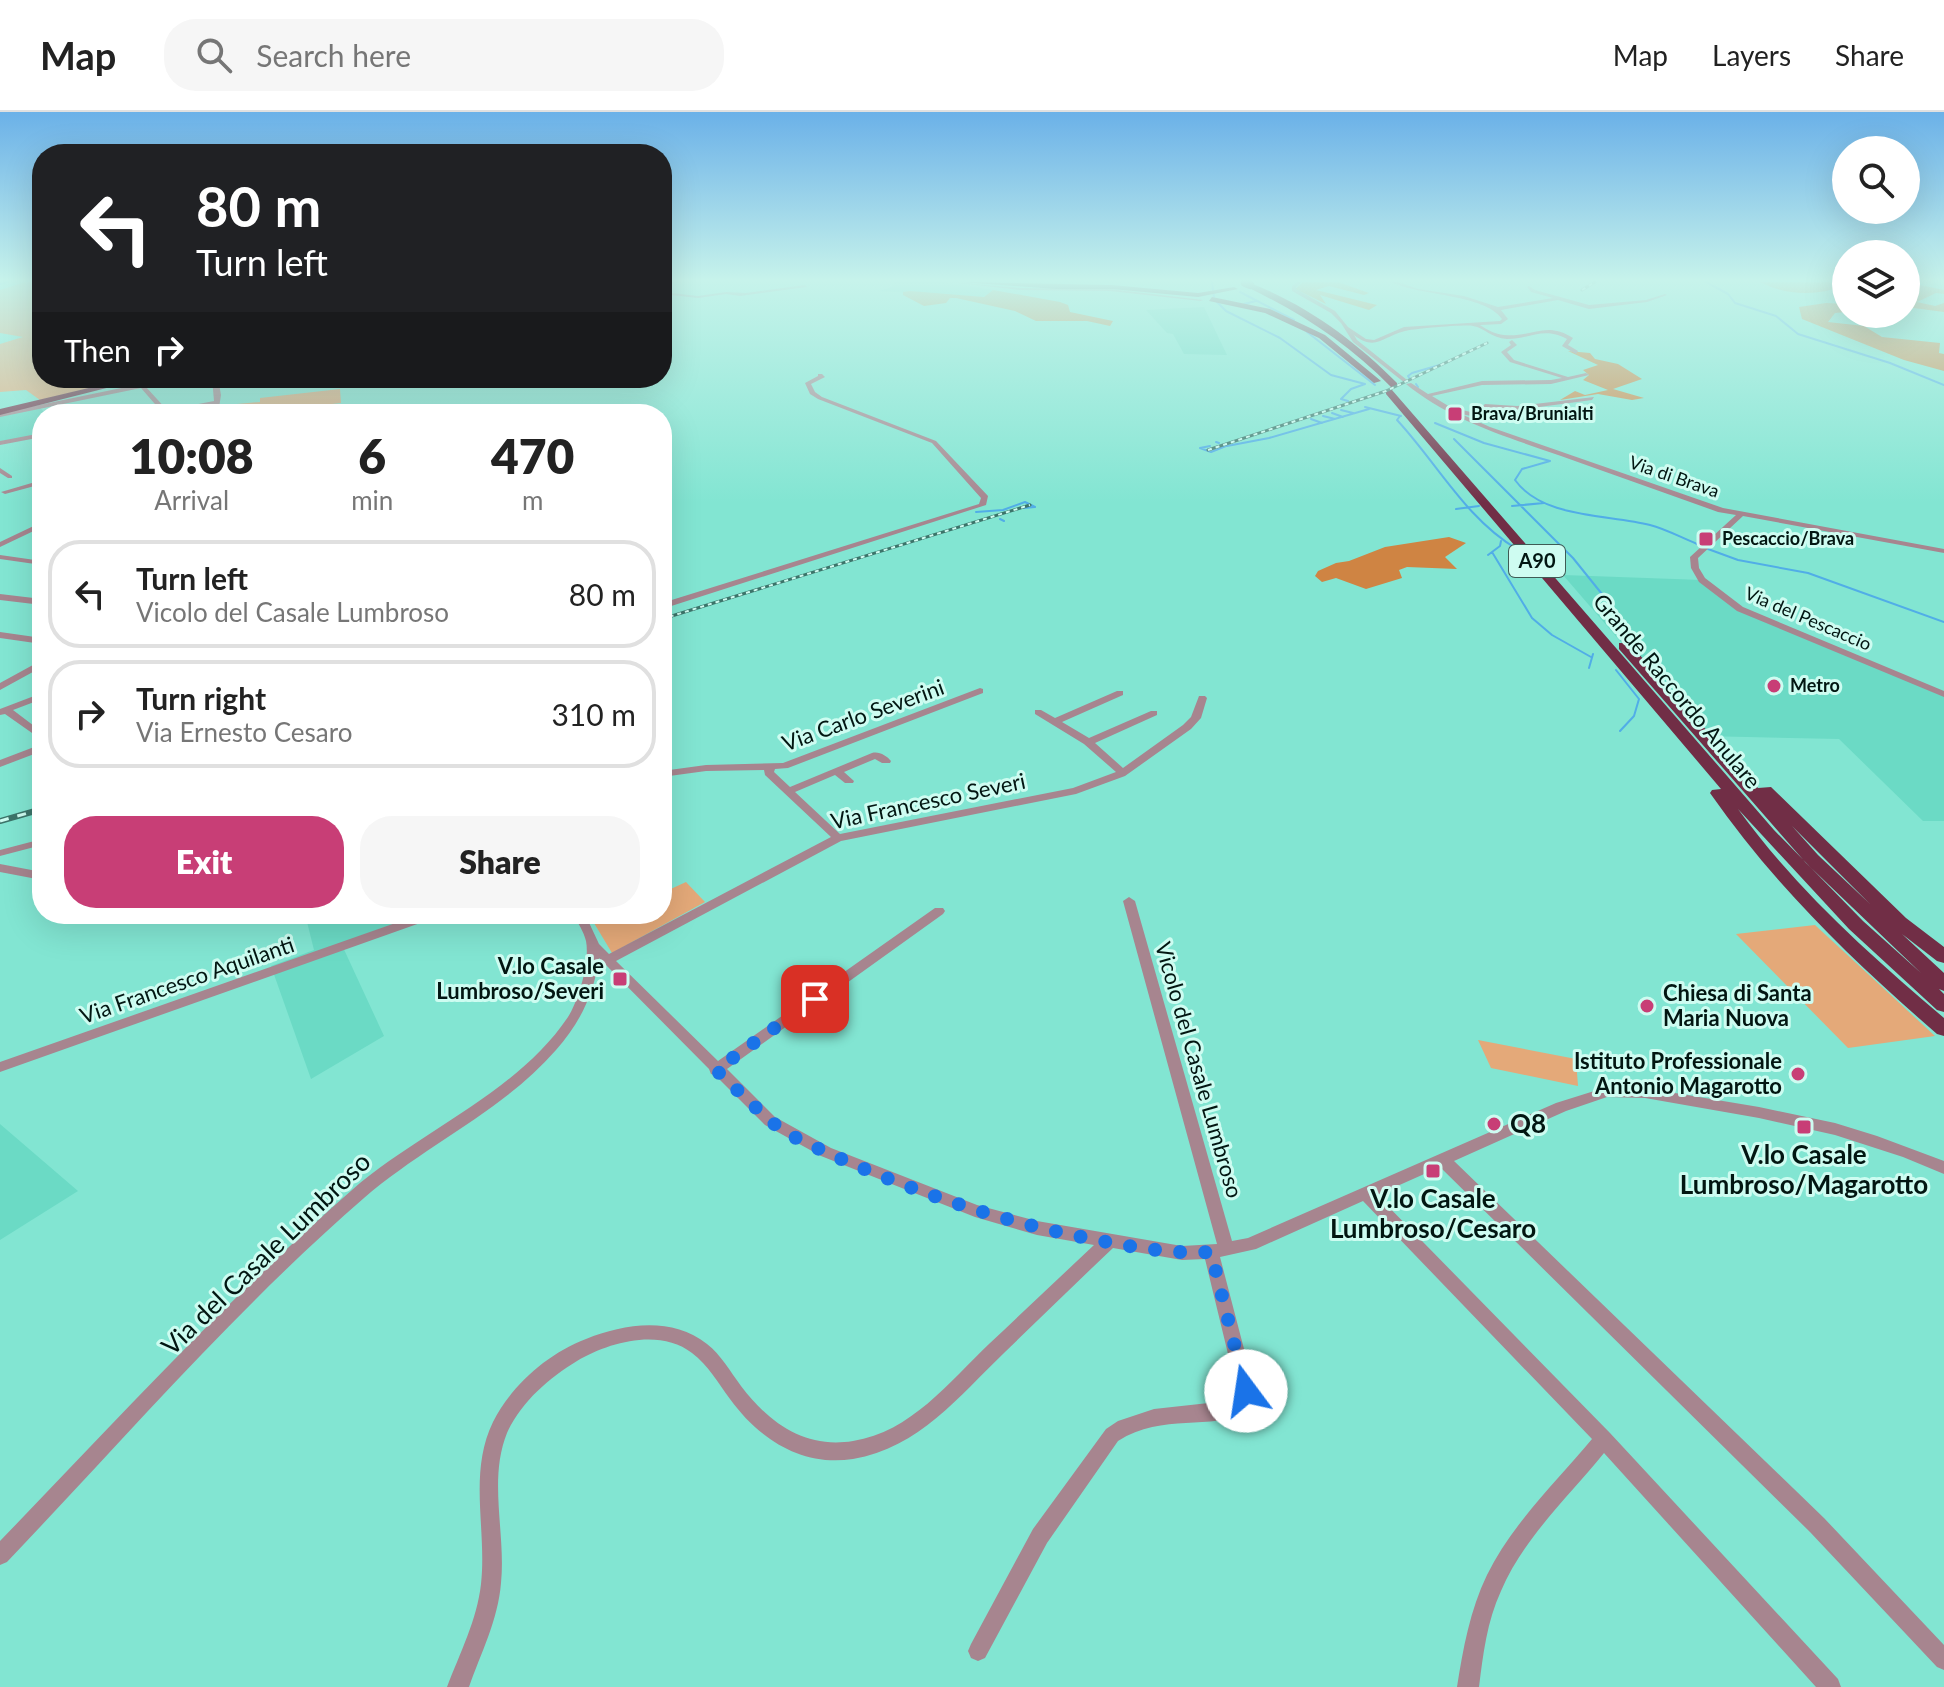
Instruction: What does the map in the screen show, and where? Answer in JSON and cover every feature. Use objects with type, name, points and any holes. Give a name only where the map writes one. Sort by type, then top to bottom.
[{"type":"highway","points":[[1349,356],[1395,387]]},
{"type":"highway","name":"Grande Raccordo Anulare","points":[[1353,356],[1395,387]]},
{"type":"highway","name":"Grande Raccordo Anulare","points":[[1360,356],[1395,387],[1531,555],[1685,728],[1821,890],[1944,1005]]},
{"type":"highway","points":[[35,404],[104,388]]},
{"type":"highway","points":[[0,412],[32,405]]},
{"type":"highway","name":"Grande Raccordo Anulare","points":[[1685,728],[1827,875],[1944,984]]},
{"type":"highway","points":[[1685,728],[1724,802],[1769,858],[1848,941],[1944,1029]]},
{"type":"highway","points":[[1685,728],[1745,771],[1899,922],[1944,960]]},
{"type":"street","name":"Via di Brava","points":[[1367,356],[1395,387],[1425,396],[1515,439],[1740,515],[1944,551]]},
{"type":"street","points":[[1507,356],[1510,360],[1571,379]]},
{"type":"street","points":[[672,603],[982,505],[985,498],[940,447],[812,393],[808,383],[822,377],[820,375]]},
{"type":"street","points":[[1425,396],[1483,383],[1556,382],[1586,375]]},
{"type":"street","points":[[1556,382],[1565,390],[1554,398],[1558,403]]},
{"type":"street","points":[[46,404],[108,388]]},
{"type":"street","points":[[146,388],[158,404]]},
{"type":"street","points":[[207,404],[217,402],[216,388]]},
{"type":"street","points":[[1444,407],[1476,415],[1485,406],[1515,408],[1592,398]]},
{"type":"street","points":[[0,412],[32,407]]},
{"type":"street","points":[[0,443],[32,437]]},
{"type":"street","points":[[0,470],[10,477]]},
{"type":"street","points":[[5,492],[32,485]]},
{"type":"street","name":"Via del Pescaccio","points":[[1740,515],[1699,549],[1694,560],[1698,575],[1711,589],[1735,606],[1944,694]]},
{"type":"street","points":[[0,545],[32,529]]},
{"type":"street","points":[[0,557],[32,562]]},
{"type":"street","points":[[0,597],[32,601]]},
{"type":"street","points":[[0,635],[32,640]]},
{"type":"street","points":[[0,687],[32,669]]},
{"type":"street","name":"Via Carlo Severini","points":[[672,773],[706,768],[770,768],[801,760],[980,691]]},
{"type":"street","points":[[1054,722],[1120,693]]},
{"type":"street","name":"Via Francesco Severi","points":[[607,960],[838,838],[1081,790],[1123,773],[1189,726],[1196,718],[1202,698]]},
{"type":"street","points":[[3,711],[32,700]]},
{"type":"street","points":[[3,711],[32,730]]},
{"type":"street","points":[[1038,712],[1088,742],[1123,773]]},
{"type":"street","points":[[1088,742],[1154,713]]},
{"type":"street","points":[[0,764],[32,751]]},
{"type":"street","points":[[788,791],[876,755],[886,761]]},
{"type":"street","points":[[815,764],[849,781]]},
{"type":"street","points":[[770,768],[769,773],[838,838]]},
{"type":"street","points":[[0,853],[32,845]]},
{"type":"street","points":[[0,868],[32,874]]},
{"type":"street","name":"Vicolo del Casale Lumbroso","points":[[978,1651],[1040,1536],[1112,1435],[1121,1428],[1144,1420],[1234,1410],[1244,1405],[1246,1391],[1219,1251],[1129,901]]},
{"type":"street","points":[[716,1070],[939,911]]},
{"type":"street","name":"Via Francesco Aquilanti","points":[[0,1067],[405,924]]},
{"type":"street","points":[[584,924],[593,945],[607,960],[770,1121],[826,1152],[989,1216],[1108,1242],[1173,1252],[1219,1251],[1250,1244],[1571,1102],[1600,1093],[1624,1091],[1838,1130],[1885,1143],[1944,1168]]},
{"type":"street","name":"Via del Casale Lumbroso","points":[[0,1555],[263,1284],[349,1203],[389,1169],[501,1090],[556,1041],[578,1008],[593,945]]},
{"type":"street","points":[[1443,1160],[1817,1525],[1944,1660]]},
{"type":"street","points":[[1365,1193],[1604,1439],[1830,1687]]},
{"type":"street","points":[[458,1687],[488,1602],[492,1564],[489,1473],[495,1440],[514,1404],[546,1370],[576,1351],[609,1339],[643,1333],[675,1337],[691,1343],[708,1356],[753,1417],[780,1438],[818,1451],[859,1449],[897,1435],[933,1413],[1108,1242]]},
{"type":"street","points":[[1468,1687],[1481,1618],[1501,1569],[1604,1439]]},
{"type":"shaded area","points":[[0,356],[32,356],[32,388],[90,388],[40,400],[26,390],[0,392]]},
{"type":"shaded area","points":[[1578,356],[1592,356],[1595,359],[1618,364],[1642,379],[1613,389],[1644,398],[1632,400],[1598,394],[1560,400],[1575,391],[1585,395],[1608,390],[1583,380],[1589,375],[1583,370],[1598,365]]},
{"type":"shaded area","points":[[1893,356],[1944,356],[1944,371],[1904,360]]},
{"type":"shaded area","points":[[340,389],[341,403],[237,404],[260,402],[260,398]]},
{"type":"shaded area","points":[[32,409],[32,436],[0,442],[0,415]]},
{"type":"shaded area","points":[[1449,537],[1466,543],[1445,557],[1457,569],[1407,567],[1399,570],[1402,578],[1366,589],[1336,578],[1322,582],[1315,576],[1318,571],[1336,563],[1385,547]]},
{"type":"shaded area","points":[[1563,575],[1702,580],[1725,600],[1944,695],[1944,821],[1923,821],[1839,739],[1702,736]]},
{"type":"shaded area","points":[[686,882],[705,902],[672,920],[672,888]]},
{"type":"shaded area","points":[[308,924],[393,924],[341,943],[384,1036],[311,1079],[271,966],[314,950]]},
{"type":"shaded area","points":[[595,924],[665,924],[612,953]]},
{"type":"shaded area","points":[[1815,925],[1935,1036],[1848,1048],[1736,934]]},
{"type":"shaded area","points":[[1478,1040],[1576,1059],[1578,1086],[1491,1068]]},
{"type":"shaded area","points":[[0,1124],[78,1191],[0,1240]]},
{"type":"waterway","points":[[1304,356],[1331,375],[1365,384],[1351,389],[1341,399],[1348,401]]},
{"type":"waterway","points":[[1337,356],[1375,385]]},
{"type":"waterway","points":[[1866,356],[1944,385]]},
{"type":"waterway","points":[[1410,379],[1408,376],[1412,373],[1443,364]]},
{"type":"waterway","points":[[1365,407],[1401,416]]},
{"type":"waterway","points":[[1342,417],[1369,409]]},
{"type":"waterway","points":[[1341,410],[1353,413]]},
{"type":"waterway","points":[[1332,413],[1342,417]]},
{"type":"waterway","points":[[1323,416],[1335,419]]},
{"type":"waterway","points":[[1400,416],[1397,420],[1468,507]]},
{"type":"waterway","points":[[1335,419],[1342,417]]},
{"type":"waterway","points":[[1311,419],[1321,423]]},
{"type":"waterway","points":[[1321,423],[1335,419]]},
{"type":"waterway","points":[[1227,446],[1321,423]]},
{"type":"waterway","points":[[1435,423],[1484,443],[1550,461],[1522,469],[1515,480],[1527,493],[1542,502],[1577,513],[1650,525],[1697,544]]},
{"type":"waterway","points":[[1454,439],[1520,505]]},
{"type":"waterway","points":[[1210,446],[1200,448],[1211,452],[1226,446]]},
{"type":"waterway","points":[[976,512],[1003,510],[1025,502],[1035,507],[1024,508]]},
{"type":"waterway","points":[[1520,505],[1544,503]]},
{"type":"waterway","points":[[1512,506],[1520,505]]},
{"type":"waterway","points":[[1520,505],[1573,558],[1610,604]]},
{"type":"waterway","points":[[1468,507],[1479,506]]},
{"type":"waterway","points":[[1456,509],[1468,507]]},
{"type":"waterway","points":[[1468,507],[1499,537],[1517,549]]},
{"type":"waterway","points":[[1000,519],[1004,521]]},
{"type":"waterway","points":[[1492,552],[1501,541]]},
{"type":"waterway","points":[[1708,549],[1738,560],[1808,573],[1944,622]]},
{"type":"waterway","points":[[1488,555],[1492,552]]},
{"type":"waterway","points":[[1492,552],[1532,618],[1552,635],[1591,657]]},
{"type":"waterway","points":[[1589,668],[1593,654]]},
{"type":"waterway","points":[[1616,670],[1639,699],[1634,716],[1620,731]]},
{"type":"railway","points":[[1208,450],[1386,391],[1461,356]]},
{"type":"railway","points":[[672,616],[1030,505]]},
{"type":"railway","points":[[0,821],[32,812]]},
{"type":"place","name":"Brava/Brunialti","points":[[1455,414]]},
{"type":"place","name":"Pescaccio/Brava","points":[[1706,539]]},
{"type":"place","name":"Metro","points":[[1774,686]]},
{"type":"place","name":"V.lo Casale Lumbroso/Severi","points":[[620,979]]},
{"type":"place","name":"Chiesa di Santa Maria Nuova","points":[[1647,1006]]},
{"type":"place","name":"Istituto Professionale Antonio Magarotto","points":[[1798,1074]]},
{"type":"place","name":"Q8","points":[[1494,1124]]},
{"type":"place","name":"V.lo Casale Lumbroso/Magarotto","points":[[1804,1127]]},
{"type":"place","name":"V.lo Casale Lumbroso/Cesaro","points":[[1433,1171]]},
{"type":"route","points":[[815,999],[716,1070],[770,1121],[790,1135],[975,1211],[1037,1228],[1139,1248],[1182,1253],[1211,1252],[1246,1391]]}]
